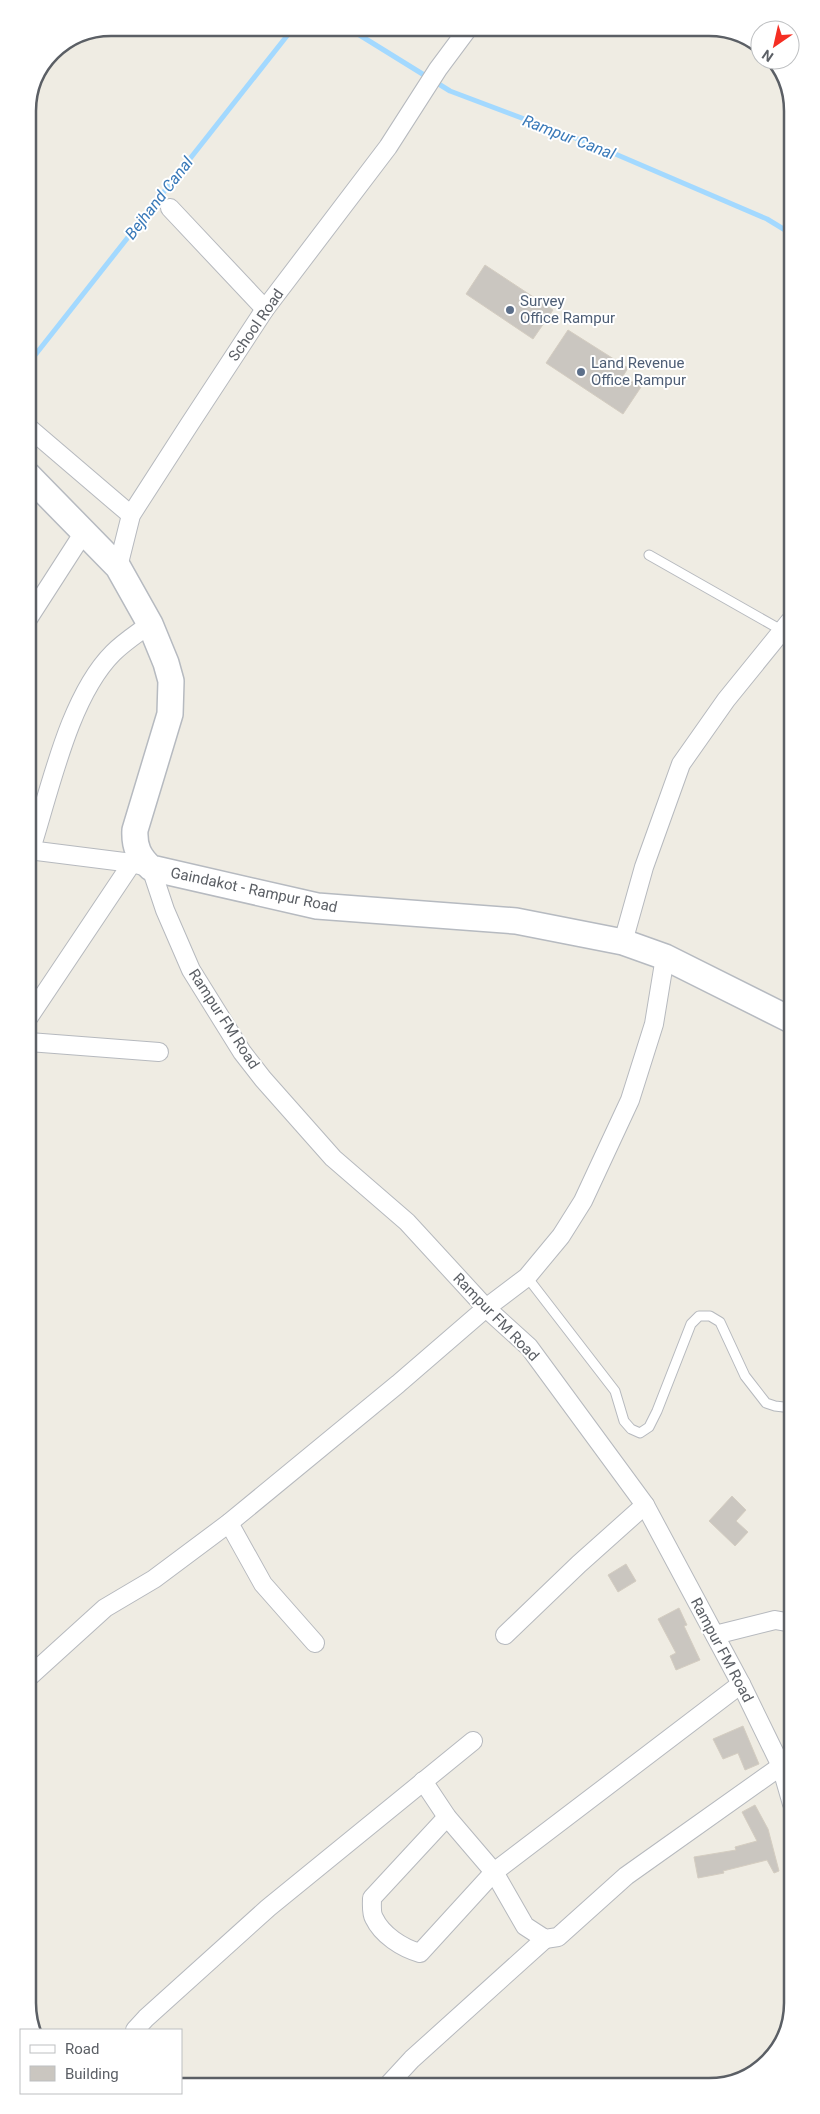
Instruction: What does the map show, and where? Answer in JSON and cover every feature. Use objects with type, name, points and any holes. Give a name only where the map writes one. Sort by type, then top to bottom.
[{"type":"main road","name":"Gaindakot - Rampur Road","points":[[36,483],[118,567],[150,624],[166,663],[171,681],[171,697],[164,737],[135,830],[134,841],[137,852],[143,861],[141,866],[317,906],[516,921],[623,942],[665,957],[784,1016]]},
{"type":"street","name":"School Road","points":[[118,567],[131,515],[265,309],[388,147],[438,69],[463,36]]},
{"type":"street","points":[[170,208],[265,309]]},
{"type":"street","points":[[36,434],[131,515]]},
{"type":"street","points":[[36,607],[84,532]]},
{"type":"street","points":[[36,832],[66,739],[84,692],[113,653],[150,624]]},
{"type":"street","points":[[623,942],[644,867],[680,764],[726,700],[784,630]]},
{"type":"street","points":[[36,851],[141,866],[36,1008]]},
{"type":"street","name":"Rampur FM Road","points":[[141,866],[165,910],[191,970],[242,1052],[263,1079],[333,1158],[407,1222],[486,1308],[529,1347],[646,1505],[742,1684],[781,1766],[784,1776]]},
{"type":"street","points":[[36,1671],[105,1608],[154,1579],[229,1522],[398,1384],[486,1308],[527,1277],[561,1236],[583,1201],[630,1100],[654,1024],[665,957]]},
{"type":"street","points":[[36,1043],[159,1052]]},
{"type":"street","points":[[505,1635],[579,1564],[646,1505]]},
{"type":"street","points":[[229,1522],[263,1584],[315,1643]]},
{"type":"street","points":[[715,1635],[775,1620],[784,1622]]},
{"type":"street","points":[[447,1817],[372,1898],[373,1917],[389,1937],[410,1950],[420,1952],[494,1872],[742,1684]]},
{"type":"street","points":[[136,2029],[268,1908],[473,1741]]},
{"type":"street","points":[[394,2078],[412,2059],[545,1939],[558,1937],[626,1876],[781,1766]]},
{"type":"street","points":[[423,1781],[447,1817],[494,1872],[525,1926],[545,1939]]},
{"type":"lane","points":[[648,555],[784,624]]},
{"type":"lane","points":[[527,1277],[615,1391],[624,1421],[631,1429],[640,1433],[649,1427],[691,1324],[699,1316],[710,1316],[720,1322],[745,1376],[766,1403],[784,1407]]},
{"type":"building","points":[[485,265],[553,310],[533,339],[466,294]]},
{"type":"building","points":[[568,330],[628,368],[623,376],[641,387],[623,414],[546,363]]},
{"type":"building","points":[[732,1496],[746,1510],[736,1521],[748,1532],[735,1546],[709,1521]]},
{"type":"building","points":[[626,1564],[636,1581],[618,1592],[608,1575]]},
{"type":"building","points":[[679,1608],[687,1625],[684,1626],[700,1660],[676,1670],[670,1656],[676,1653],[658,1619]]},
{"type":"building","points":[[743,1726],[759,1764],[745,1770],[738,1753],[723,1759],[713,1739]]},
{"type":"building","points":[[755,1805],[768,1829],[779,1871],[774,1873],[767,1860],[723,1871],[724,1873],[698,1878],[694,1857],[736,1850],[735,1847],[757,1841],[742,1812]]},
{"type":"waterway","name":"Bejhand Canal","points":[[36,354],[287,36]]},
{"type":"waterway","name":"Rampur Canal","points":[[361,36],[450,91],[599,147],[767,219],[784,229]]},
{"type":"place","name":"Survey Office Rampur","points":[[510,310]]},
{"type":"place","name":"Land Revenue Office Rampur","points":[[581,372]]}]
